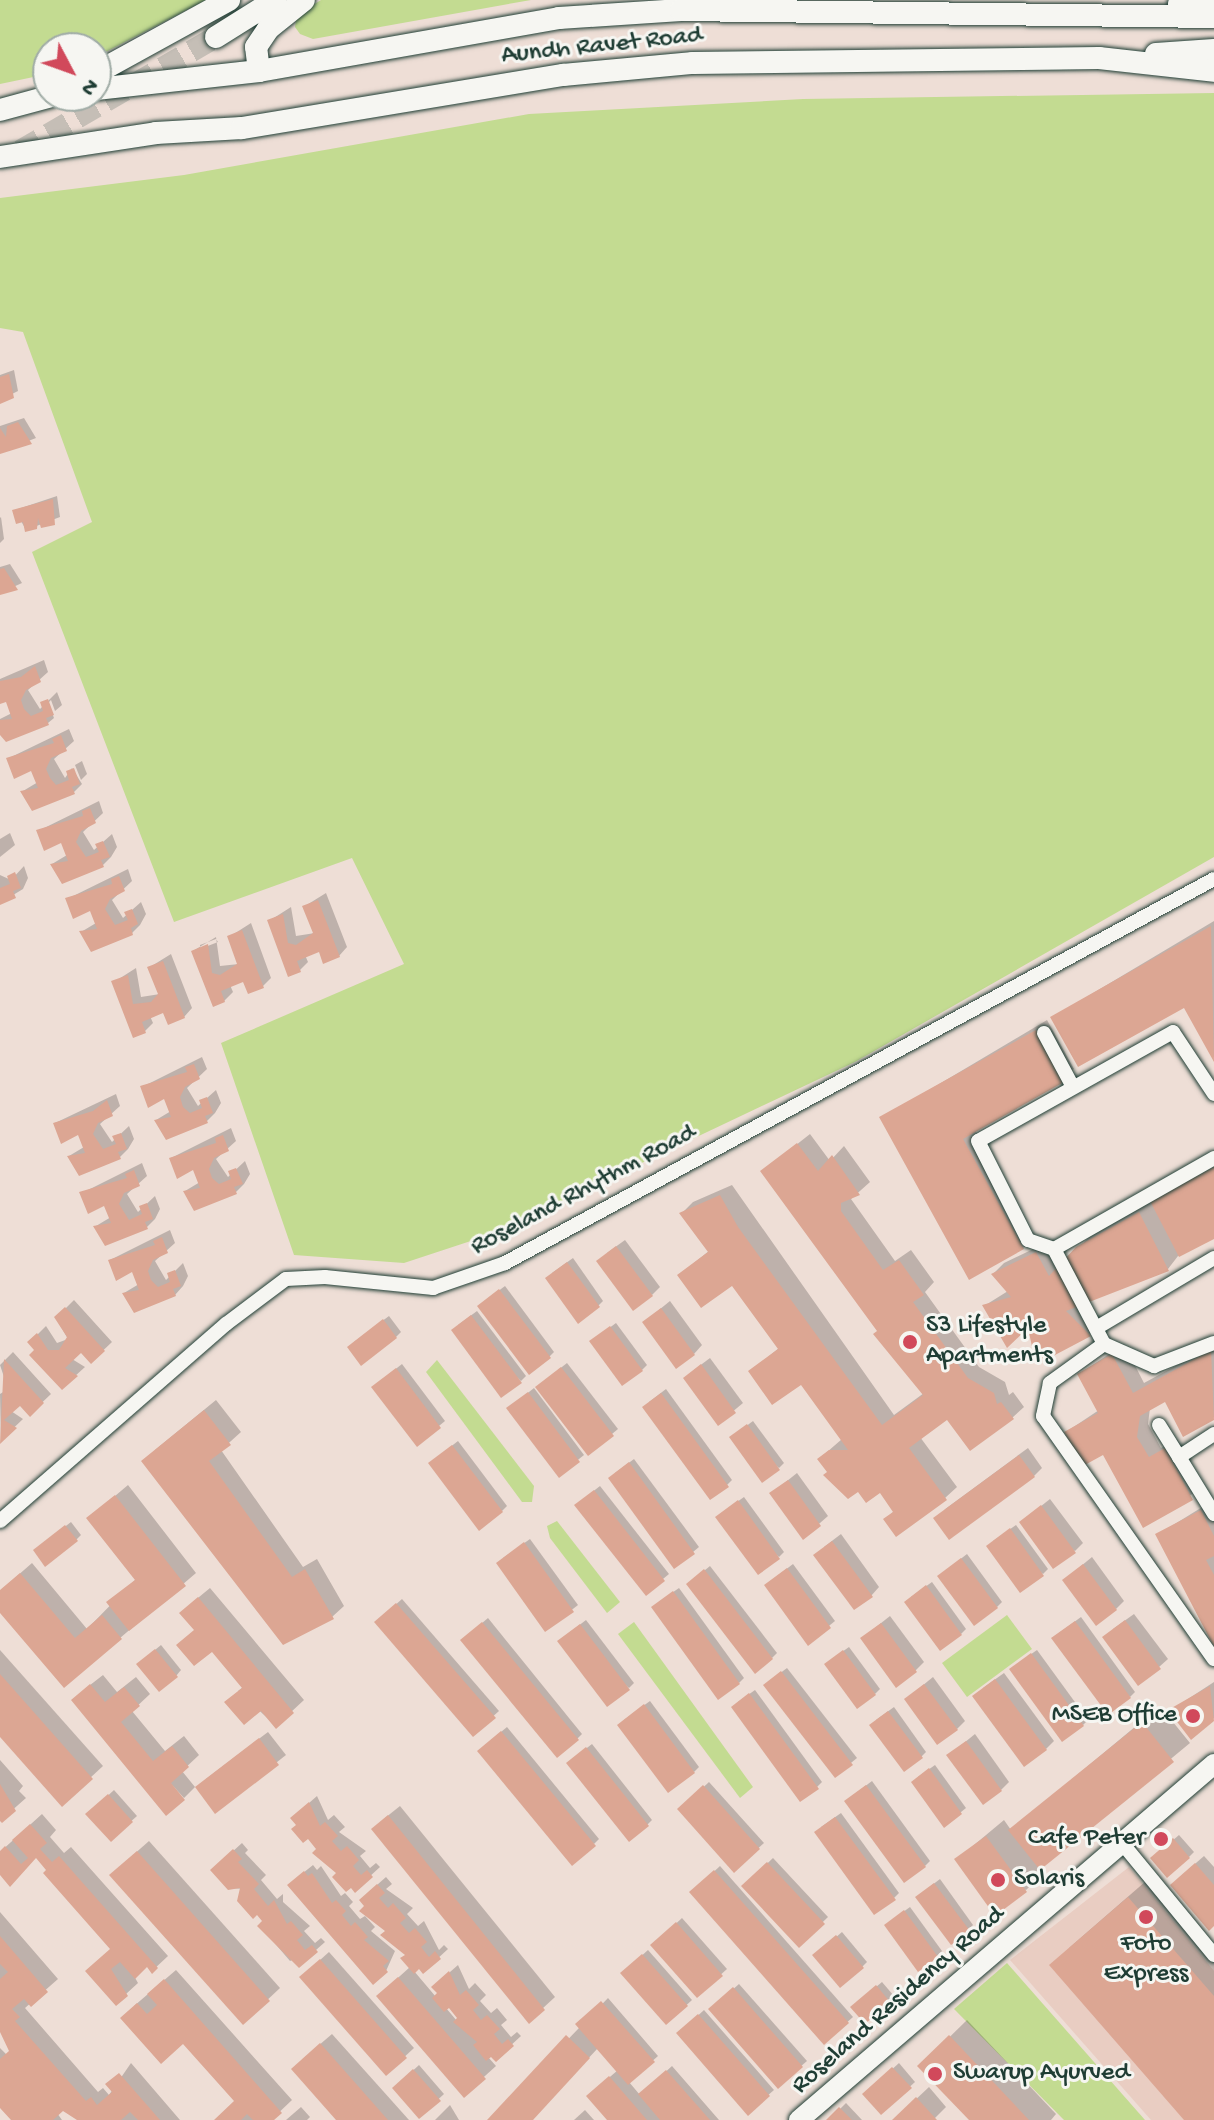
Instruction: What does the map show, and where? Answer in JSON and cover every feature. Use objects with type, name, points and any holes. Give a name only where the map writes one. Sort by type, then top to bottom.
[{"type":"main road","points":[[112,64],[229,0]]},
{"type":"main road","points":[[216,37],[275,0]]},
{"type":"main road","points":[[259,71],[256,47],[268,29],[304,0]]},
{"type":"main road","points":[[1102,12],[1214,1]]},
{"type":"main road","name":"Aundh Ravet Road","points":[[112,87],[259,71],[559,18],[681,10],[1102,12]]},
{"type":"main road","points":[[1102,12],[1214,17]]},
{"type":"main road","points":[[1099,58],[1214,50]]},
{"type":"main road","name":"Aundh Ravet Road","points":[[0,157],[156,133],[242,128],[577,73],[693,63],[1099,58],[1214,71]]},
{"type":"main road","points":[[0,110],[32,101]]},
{"type":"street","name":"Roseland Rhythm Road","points":[[0,1521],[226,1324],[286,1279],[325,1277],[433,1288],[505,1263],[1214,879]]},
{"type":"street","points":[[1214,1094],[1173,1032],[978,1141],[1028,1240],[1054,1249],[1098,1327],[1104,1344],[1154,1366],[1214,1343]]},
{"type":"street","points":[[1044,1033],[1073,1087]]},
{"type":"street","points":[[1054,1249],[1214,1158]]},
{"type":"street","points":[[1098,1327],[1214,1258]]},
{"type":"street","points":[[1104,1344],[1050,1383],[1043,1416],[1214,1659]]},
{"type":"street","points":[[1159,1425],[1214,1514]]},
{"type":"street","points":[[1179,1457],[1214,1434]]},
{"type":"street","name":"Roseland Residency Road","points":[[799,2120],[1214,1764]]},
{"type":"street","points":[[1122,1843],[1214,1955]]},
{"type":"shaded area","points":[[1129,1867],[1214,1971],[1214,2120],[1151,2120],[1010,1960]]},
{"type":"green space","points":[[0,0],[206,0],[112,49],[112,32],[32,32],[32,77],[0,84]]},
{"type":"green space","points":[[321,0],[531,0],[313,39],[300,34],[295,27],[297,15]]},
{"type":"green space","points":[[1214,93],[1214,857],[855,1062],[492,1234],[404,1263],[294,1255],[221,1043],[404,964],[352,858],[174,922],[32,552],[92,522],[23,332],[0,328],[0,198],[184,175],[529,114],[803,99]]},
{"type":"green space","points":[[437,1360],[534,1486],[532,1502],[522,1502],[426,1372]]},
{"type":"green space","points":[[557,1521],[620,1602],[607,1613],[550,1538],[547,1526]]},
{"type":"green space","points":[[1007,1615],[1032,1649],[967,1697],[942,1663]]},
{"type":"green space","points":[[634,1622],[753,1787],[740,1798],[618,1634]]},
{"type":"green space","points":[[1007,1963],[1145,2120],[1064,2120],[954,2009]]},
{"type":"building","points":[[9,374],[14,398],[0,404],[0,377]]},
{"type":"building","points":[[18,422],[32,444],[0,454],[0,428],[6,437],[7,426]]},
{"type":"building","points":[[53,499],[55,525],[41,528],[38,518],[37,529],[25,532],[23,522],[16,524],[12,510]]},
{"type":"building","points":[[4,568],[18,590],[0,595],[0,569]]},
{"type":"building","points":[[35,666],[41,682],[26,690],[21,700],[24,709],[31,716],[43,711],[40,702],[48,699],[54,715],[46,718],[49,725],[6,742],[0,735],[0,720],[12,719],[6,702],[0,704],[0,681],[21,677]]},
{"type":"building","points":[[61,735],[67,751],[51,758],[46,769],[56,785],[69,780],[66,771],[74,768],[80,784],[72,787],[75,794],[32,811],[20,791],[38,788],[31,771],[14,779],[6,758],[54,743],[52,739]]},
{"type":"building","points":[[90,808],[96,823],[81,831],[76,842],[86,857],[99,852],[95,844],[103,841],[110,857],[101,860],[104,867],[62,884],[50,864],[68,861],[61,843],[44,851],[36,830],[83,816],[82,811]]},
{"type":"building","points":[[15,872],[21,888],[13,891],[16,898],[0,905],[0,888],[10,884],[7,876]]},
{"type":"building","points":[[119,876],[125,891],[110,899],[105,909],[115,925],[128,920],[124,912],[132,909],[138,924],[131,928],[133,935],[91,952],[79,931],[97,929],[90,911],[73,919],[65,898],[112,884],[111,879]]},
{"type":"building","points":[[318,900],[340,957],[323,964],[319,952],[297,961],[301,972],[288,977],[267,920],[283,914],[288,943],[296,945],[313,933],[302,906]]},
{"type":"building","points":[[1211,926],[1214,1062],[1184,1008],[1078,1067],[1050,1017]]},
{"type":"building","points":[[242,930],[264,988],[248,994],[243,982],[221,991],[225,1002],[213,1007],[191,951],[208,944],[212,973],[220,975],[237,964],[227,936]]},
{"type":"building","points":[[163,961],[185,1018],[168,1025],[163,1013],[142,1022],[146,1033],[133,1038],[111,981],[128,975],[133,1004],[151,1002],[158,994],[147,967]]},
{"type":"building","points":[[1036,1030],[1064,1082],[963,1139],[1024,1249],[969,1280],[879,1117]]},
{"type":"building","points":[[194,1064],[200,1079],[185,1087],[180,1097],[183,1107],[190,1113],[202,1108],[199,1100],[207,1097],[213,1113],[205,1116],[208,1123],[166,1140],[154,1120],[171,1117],[164,1099],[148,1108],[140,1086],[187,1072],[185,1067]]},
{"type":"building","points":[[107,1100],[113,1116],[98,1123],[93,1134],[103,1149],[116,1144],[112,1136],[121,1133],[127,1149],[118,1152],[121,1159],[79,1176],[67,1156],[85,1153],[78,1135],[61,1144],[53,1123],[93,1111]]},
{"type":"building","points":[[223,1135],[229,1151],[214,1158],[209,1169],[212,1178],[219,1184],[231,1179],[228,1171],[236,1168],[243,1184],[234,1187],[237,1194],[194,1211],[183,1191],[200,1188],[193,1170],[177,1179],[169,1158],[216,1143],[215,1138]]},
{"type":"building","name":"S3 Lifestyle Apartments","points":[[797,1143],[818,1171],[832,1155],[860,1195],[841,1203],[841,1211],[883,1270],[899,1260],[924,1295],[913,1302],[968,1378],[994,1393],[997,1404],[1001,1402],[1014,1419],[970,1451],[947,1420],[909,1448],[947,1500],[896,1537],[883,1519],[893,1512],[880,1493],[866,1503],[858,1492],[848,1499],[823,1475],[827,1472],[817,1459],[829,1450],[848,1450],[801,1385],[772,1405],[748,1371],[778,1349],[732,1286],[701,1308],[677,1275],[708,1252],[679,1213],[720,1195],[738,1227],[882,1425],[923,1395],[873,1334],[877,1331],[760,1171]]},
{"type":"building","points":[[1214,1167],[1214,1239],[1179,1257],[1150,1201]]},
{"type":"building","points":[[134,1170],[140,1186],[124,1193],[119,1204],[129,1220],[142,1214],[139,1206],[147,1203],[153,1219],[145,1222],[148,1229],[105,1246],[93,1226],[111,1223],[104,1206],[88,1214],[79,1192],[127,1178],[125,1174]]},
{"type":"building","points":[[1139,1212],[1169,1271],[1066,1311],[1091,1336],[1036,1365],[1028,1328],[1007,1348],[982,1305],[1011,1297],[991,1274],[1036,1252],[1049,1276],[1076,1247]]},
{"type":"building","points":[[162,1237],[168,1253],[153,1260],[148,1271],[151,1280],[158,1287],[170,1282],[167,1273],[175,1270],[181,1286],[173,1289],[176,1296],[134,1313],[122,1293],[139,1290],[132,1272],[116,1281],[108,1260],[155,1245],[153,1241]]},
{"type":"building","points":[[616,1246],[653,1296],[633,1311],[596,1261]]},
{"type":"building","points":[[567,1262],[600,1307],[578,1324],[545,1278]]},
{"type":"building","points":[[499,1289],[551,1358],[529,1375],[477,1306]]},
{"type":"building","points":[[65,1307],[105,1351],[91,1364],[81,1353],[65,1368],[78,1376],[62,1390],[29,1355],[34,1350],[27,1342],[37,1333],[48,1350],[59,1350],[67,1337],[54,1317]]},
{"type":"building","points":[[661,1308],[695,1355],[676,1369],[642,1322]]},
{"type":"building","points":[[471,1315],[522,1383],[501,1398],[451,1330]]},
{"type":"building","points":[[383,1319],[397,1338],[361,1366],[347,1347]]},
{"type":"building","points":[[610,1326],[643,1371],[622,1386],[589,1341]]},
{"type":"building","points":[[1211,1350],[1214,1420],[1183,1437],[1165,1402],[1140,1416],[1137,1437],[1149,1457],[1165,1448],[1193,1500],[1143,1528],[1103,1455],[1083,1466],[1064,1432],[1098,1413],[1077,1374],[1112,1354],[1133,1393]]},
{"type":"building","points":[[4,1359],[44,1403],[30,1417],[20,1406],[4,1420],[17,1428],[0,1444]]},
{"type":"building","points":[[701,1364],[736,1413],[718,1426],[683,1378]]},
{"type":"building","points":[[561,1367],[614,1436],[588,1456],[535,1387]]},
{"type":"building","points":[[396,1368],[441,1428],[417,1447],[371,1387]]},
{"type":"building","points":[[528,1392],[580,1462],[559,1478],[506,1408]]},
{"type":"building","points":[[661,1393],[729,1487],[710,1500],[642,1407]]},
{"type":"building","points":[[204,1410],[231,1445],[209,1461],[292,1577],[305,1569],[334,1619],[283,1645],[141,1461]]},
{"type":"building","points":[[747,1424],[780,1470],[762,1483],[729,1437]]},
{"type":"building","points":[[452,1445],[503,1512],[479,1531],[428,1463]]},
{"type":"building","points":[[1019,1455],[1035,1477],[949,1540],[933,1518]]},
{"type":"building","points":[[629,1462],[695,1554],[674,1569],[608,1478]]},
{"type":"building","points":[[788,1480],[821,1526],[803,1540],[769,1493]]},
{"type":"building","points":[[594,1490],[665,1581],[646,1596],[574,1505]]},
{"type":"building","points":[[115,1495],[186,1586],[129,1631],[106,1602],[135,1580],[86,1518]]},
{"type":"building","points":[[738,1500],[780,1559],[758,1575],[715,1517]]},
{"type":"building","points":[[1041,1505],[1076,1553],[1053,1569],[1019,1522]]},
{"type":"building","points":[[1201,1510],[1214,1536],[1214,1556],[1206,1560],[1214,1575],[1214,1647],[1155,1534]]},
{"type":"building","points":[[65,1525],[78,1541],[45,1567],[33,1550]]},
{"type":"building","points":[[1010,1528],[1044,1576],[1020,1593],[986,1546]]},
{"type":"building","points":[[832,1541],[873,1597],[854,1610],[813,1555]]},
{"type":"building","points":[[524,1542],[574,1612],[545,1632],[496,1563]]},
{"type":"building","points":[[961,1558],[998,1608],[974,1626],[937,1576]]},
{"type":"building","points":[[1083,1564],[1117,1610],[1096,1626],[1062,1580]]},
{"type":"building","points":[[787,1568],[831,1628],[808,1646],[764,1585]]},
{"type":"building","points":[[704,1569],[773,1659],[755,1674],[686,1584]]},
{"type":"building","points":[[20,1573],[75,1638],[102,1615],[122,1639],[64,1688],[0,1613],[0,1590]]},
{"type":"building","points":[[926,1585],[962,1635],[940,1651],[904,1602]]},
{"type":"building","points":[[673,1591],[740,1684],[718,1700],[651,1607]]},
{"type":"building","points":[[198,1597],[294,1713],[276,1729],[261,1711],[244,1725],[224,1702],[242,1688],[212,1652],[194,1666],[176,1645],[194,1630],[179,1613]]},
{"type":"building","points":[[396,1603],[496,1718],[473,1737],[374,1622]]},
{"type":"building","points":[[1125,1620],[1161,1669],[1138,1686],[1102,1637]]},
{"type":"building","points":[[1075,1621],[1131,1698],[1108,1715],[1051,1638]]},
{"type":"building","points":[[482,1622],[579,1740],[557,1758],[460,1640]]},
{"type":"building","points":[[881,1623],[917,1672],[896,1688],[860,1638]]},
{"type":"building","points":[[580,1624],[630,1690],[607,1707],[557,1641]]},
{"type":"building","points":[[155,1649],[178,1677],[159,1692],[136,1664]]},
{"type":"building","points":[[843,1650],[876,1695],[857,1709],[824,1664]]},
{"type":"building","points":[[1031,1653],[1084,1726],[1062,1742],[1009,1669]]},
{"type":"building","points":[[781,1671],[853,1765],[835,1778],[763,1685]]},
{"type":"building","points":[[0,1674],[93,1779],[62,1807],[0,1737]]},
{"type":"building","points":[[995,1679],[1047,1750],[1024,1767],[972,1696]]},
{"type":"building","points":[[90,1684],[105,1702],[124,1687],[140,1706],[121,1722],[153,1761],[172,1746],[189,1767],[171,1783],[185,1800],[166,1816],[71,1700]]},
{"type":"building","points":[[924,1684],[958,1730],[937,1745],[904,1699]]},
{"type":"building","name":"MSEB Office","points":[[1210,1686],[1214,1721],[1191,1740],[1168,1710]]},
{"type":"building","points":[[749,1693],[819,1789],[800,1802],[731,1707]]},
{"type":"building","points":[[644,1704],[695,1773],[668,1793],[617,1725]]},
{"type":"building","points":[[888,1711],[923,1758],[904,1772],[869,1725]]},
{"type":"building","points":[[1142,1722],[1174,1762],[1040,1870],[1008,1830]]},
{"type":"building","points":[[501,1731],[596,1846],[572,1866],[477,1751]]},
{"type":"building","points":[[259,1738],[279,1765],[215,1814],[195,1787]]},
{"type":"building","points":[[966,1741],[1002,1791],[983,1805],[946,1755]]},
{"type":"building","points":[[586,1747],[649,1826],[629,1842],[566,1763]]},
{"type":"building","points":[[929,1768],[962,1814],[944,1828],[911,1782]]},
{"type":"building","points":[[0,1784],[16,1811],[2,1823],[0,1821]]},
{"type":"building","points":[[703,1785],[760,1849],[734,1873],[677,1809]]},
{"type":"building","points":[[866,1785],[926,1867],[904,1883],[844,1801]]},
{"type":"building","points":[[108,1794],[133,1822],[111,1842],[85,1814]]},
{"type":"building","points":[[309,1802],[320,1826],[325,1822],[338,1836],[332,1841],[341,1851],[347,1846],[359,1860],[353,1866],[361,1875],[367,1870],[373,1877],[355,1893],[351,1888],[346,1892],[332,1877],[336,1873],[312,1853],[316,1849],[308,1839],[303,1843],[291,1829],[296,1825],[290,1818]]},
{"type":"building","points":[[388,1815],[545,2010],[529,2024],[371,1829]]},
{"type":"building","points":[[835,1817],[896,1900],[874,1915],[814,1832]]},
{"type":"building","points":[[30,1824],[47,1843],[40,1849],[52,1862],[59,1856],[158,1968],[152,1974],[147,1967],[135,1979],[120,1962],[111,1969],[128,1996],[116,2006],[85,1971],[110,1949],[43,1873],[46,1870],[36,1858],[10,1887],[0,1875],[0,1851],[5,1846],[21,1864],[28,1858],[12,1840]]},
{"type":"building","points":[[986,1836],[1027,1892],[995,1916],[954,1859]]},
{"type":"building","points":[[1173,1838],[1190,1858],[1167,1878],[1150,1858]]},
{"type":"building","points":[[233,1849],[242,1859],[238,1862],[259,1884],[254,1889],[268,1906],[274,1900],[287,1924],[291,1921],[303,1935],[297,1940],[305,1950],[312,1945],[318,1952],[299,1968],[257,1926],[262,1921],[257,1915],[253,1919],[237,1901],[240,1888],[228,1890],[210,1870]]},
{"type":"building","points":[[137,1851],[270,2001],[243,2025],[109,1875]]},
{"type":"building","points":[[767,1862],[825,1924],[799,1948],[741,1886]]},
{"type":"building","points":[[1195,1863],[1214,1885],[1214,1926],[1209,1931],[1170,1885]]},
{"type":"building","points":[[714,1870],[849,2023],[824,2045],[689,1892]]},
{"type":"building","points":[[304,1871],[308,1876],[312,1873],[332,1903],[336,1900],[346,1911],[342,1915],[351,1926],[355,1922],[368,1937],[364,1940],[389,1961],[383,1966],[388,1972],[373,1985],[287,1885]]},
{"type":"building","points":[[934,1883],[970,1931],[951,1945],[915,1897]]},
{"type":"building","points":[[377,1884],[385,1893],[379,1898],[388,1908],[393,1903],[406,1918],[400,1923],[409,1933],[415,1928],[427,1942],[421,1947],[429,1957],[435,1951],[441,1959],[423,1974],[419,1969],[414,1974],[400,1958],[405,1955],[380,1935],[385,1931],[359,1911],[364,1906],[359,1900]]},
{"type":"building","points":[[1128,1897],[1214,1996],[1214,2120],[1184,2120],[1049,1965]]},
{"type":"building","points":[[904,1910],[938,1957],[918,1972],[884,1925]]},
{"type":"building","points":[[676,1922],[723,1976],[697,1998],[650,1945]]},
{"type":"building","points":[[836,1935],[864,1968],[840,1988],[812,1955]]},
{"type":"building","points":[[0,1936],[48,1992],[31,2007],[24,1999],[12,2009],[20,2017],[15,2021],[86,2101],[91,2097],[97,2105],[112,2092],[105,2084],[119,2073],[160,2120],[138,2120],[130,2112],[121,2120],[77,2120],[63,2111],[53,2120],[11,2120],[0,2108],[0,2059],[9,2051],[0,2032],[0,1979],[8,1972],[0,1964]]},
{"type":"building","points":[[642,1954],[688,2006],[666,2025],[620,1973]]},
{"type":"building","points":[[320,1959],[407,2058],[386,2076],[299,1977]]},
{"type":"building","points":[[449,1971],[460,1995],[466,1990],[479,2005],[473,2010],[481,2020],[487,2015],[500,2029],[494,2034],[502,2044],[508,2039],[514,2046],[496,2062],[491,2057],[486,2061],[473,2045],[477,2042],[453,2022],[457,2018],[449,2008],[444,2012],[432,1998],[437,1993],[431,1987]]},
{"type":"building","points":[[398,1977],[486,2079],[464,2098],[376,1996]]},
{"type":"building","points":[[164,1979],[282,2113],[274,2120],[253,2120],[247,2114],[241,2120],[214,2120],[234,2101],[183,2044],[161,2064],[120,2018],[137,2003],[147,2014],[157,2005],[147,1994]]},
{"type":"building","points":[[876,1985],[890,2002],[865,2024],[850,2007]]},
{"type":"building","points":[[733,1987],[803,2067],[778,2089],[708,2009]]},
{"type":"building","points":[[601,2001],[655,2062],[628,2085],[575,2024]]},
{"type":"building","points":[[698,2014],[770,2096],[748,2116],[676,2033]]},
{"type":"building","points":[[566,2035],[590,2058],[533,2120],[487,2120]]},
{"type":"building","points":[[949,2035],[1029,2120],[969,2120],[917,2066]]},
{"type":"building","points":[[320,2043],[388,2120],[336,2120],[291,2069]]},
{"type":"building","points":[[892,2067],[912,2088],[881,2115],[862,2094]]},
{"type":"building","points":[[413,2069],[441,2101],[419,2119],[392,2088]]},
{"type":"building","points":[[666,2070],[710,2120],[660,2120],[638,2094]]},
{"type":"building","points":[[609,2076],[647,2120],[607,2120],[586,2096]]},
{"type":"building","points":[[916,2097],[937,2120],[892,2120]]},
{"type":"building","points":[[839,2107],[852,2120],[826,2120]]},
{"type":"tunnel","points":[[20,151],[216,37]]},
{"type":"place","name":"S3 Lifestyle Apartments","points":[[910,1342]]},
{"type":"place","name":"MSEB Office","points":[[1193,1716]]},
{"type":"place","name":"Cafe Peter","points":[[1161,1839]]},
{"type":"place","name":"Solaris","points":[[998,1880]]},
{"type":"place","name":"Foto Express","points":[[1146,1917]]},
{"type":"place","name":"Swarup Ayurved","points":[[935,2074]]}]
